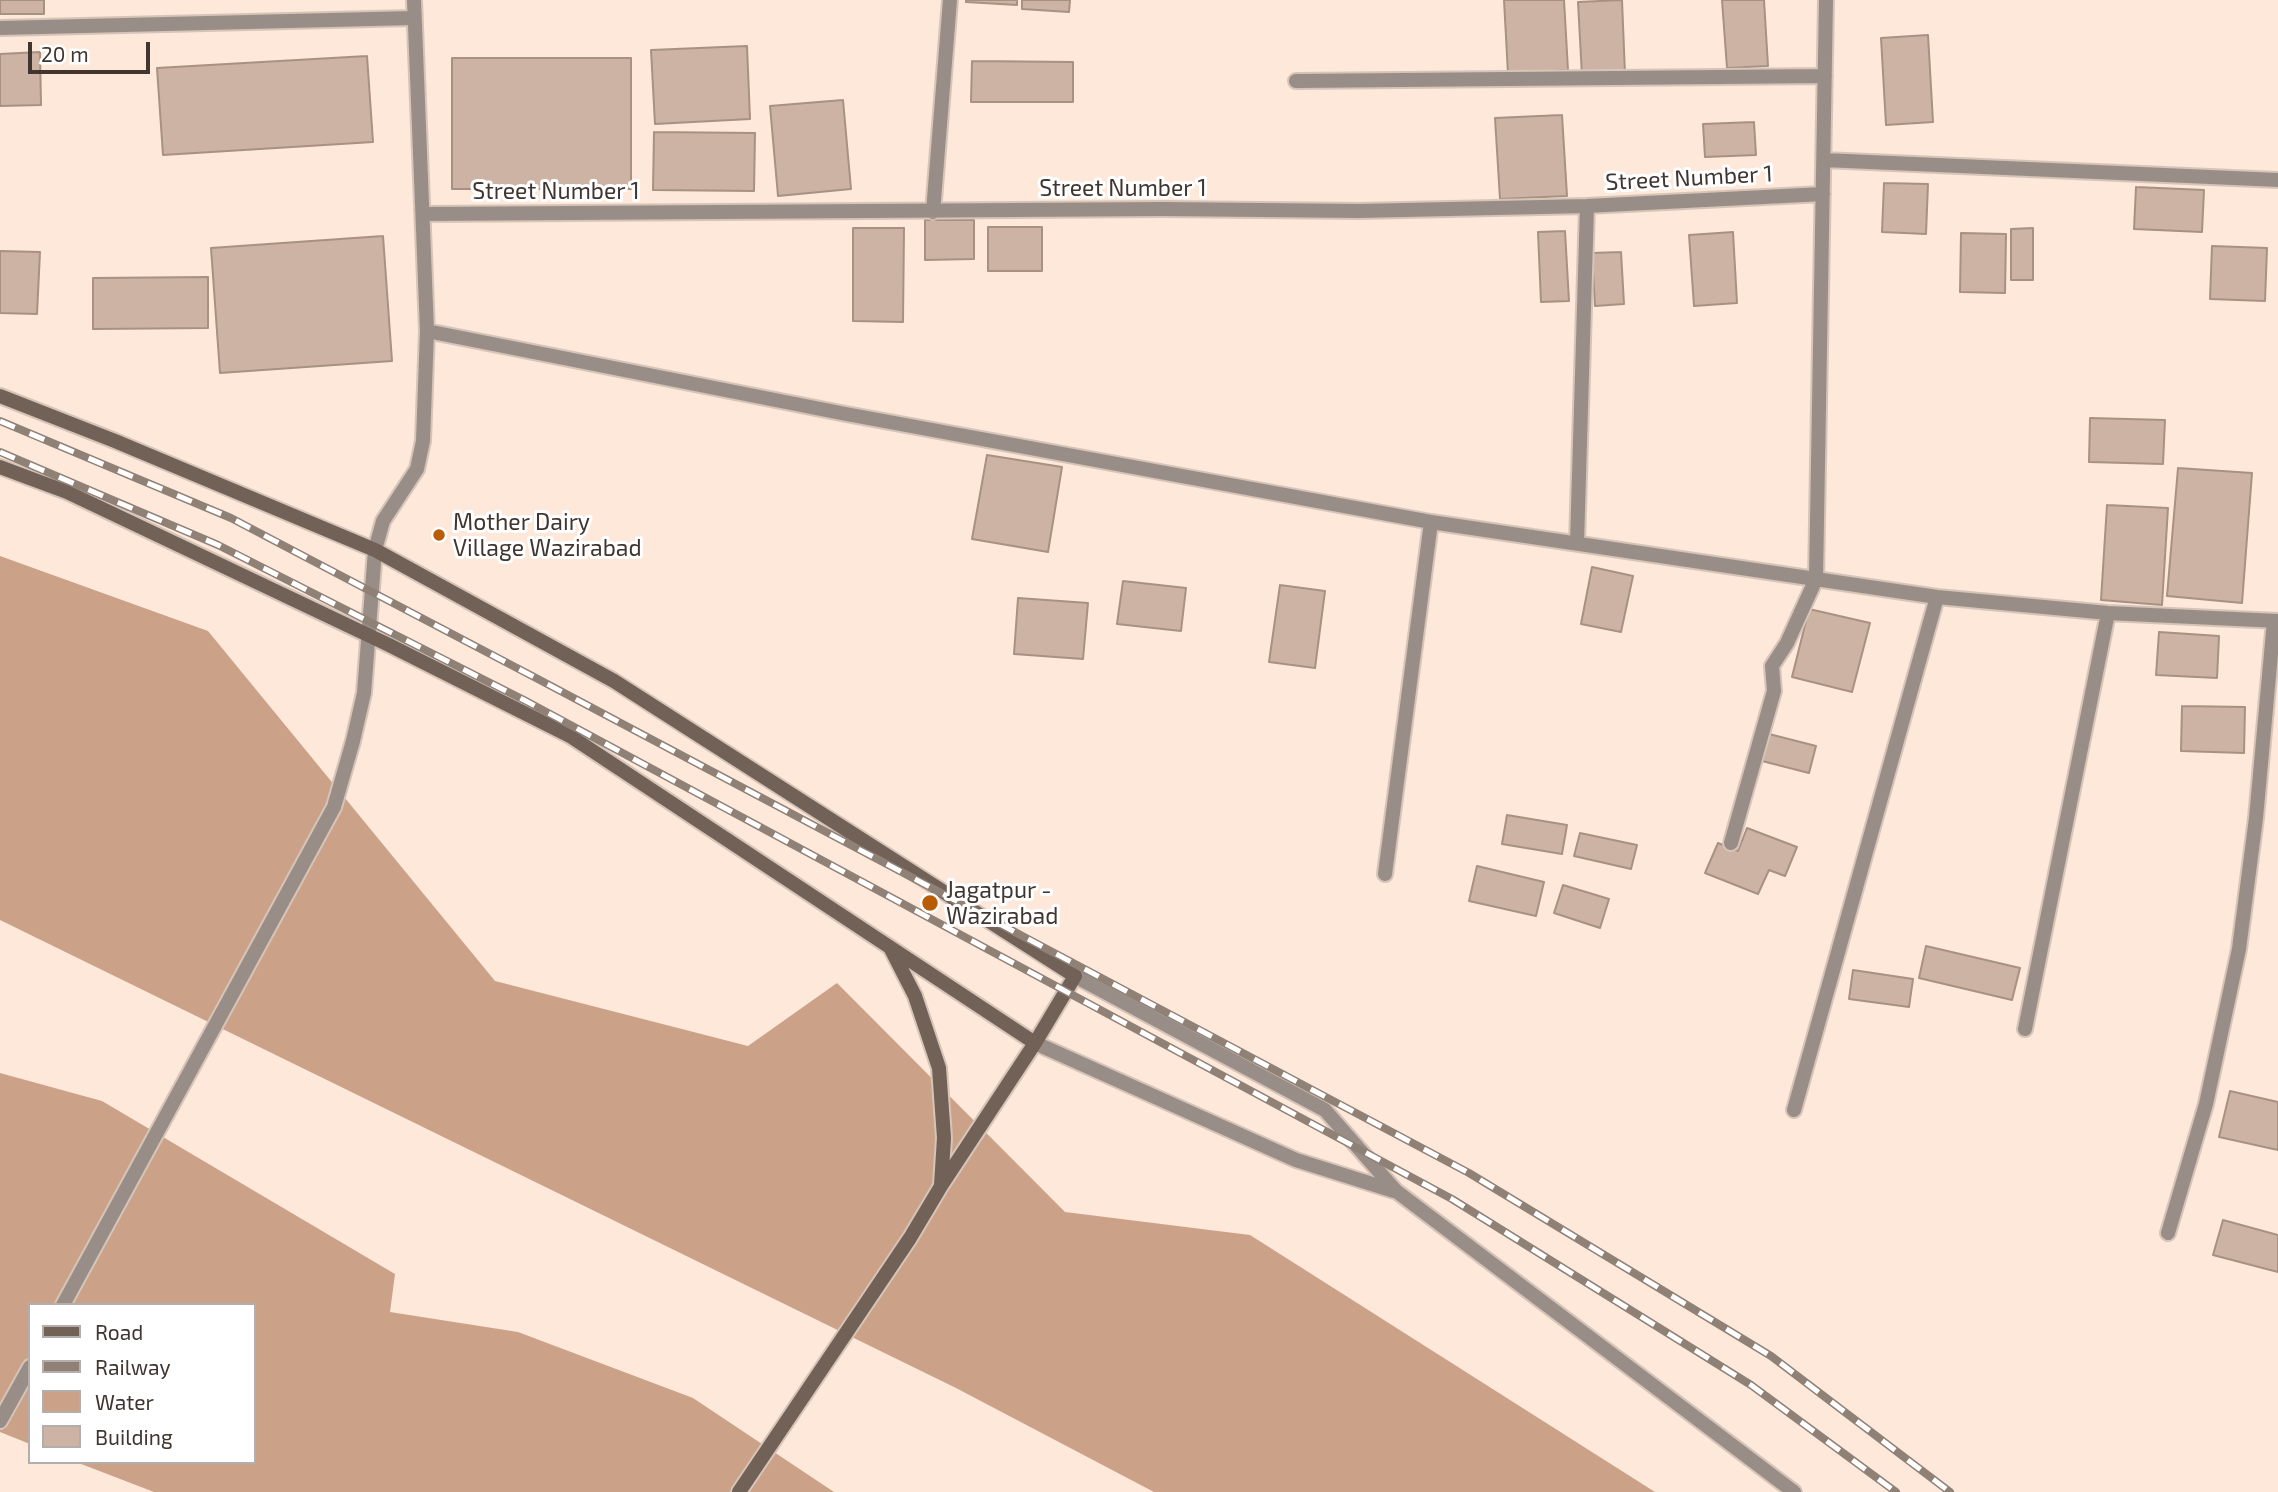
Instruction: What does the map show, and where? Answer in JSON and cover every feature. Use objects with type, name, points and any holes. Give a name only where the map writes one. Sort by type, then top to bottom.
[{"type":"main road","points":[[0,396],[116,441],[375,550],[614,681],[1075,976],[1035,1043],[941,1186],[911,1238],[739,1492]]},
{"type":"main road","points":[[0,467],[67,492],[370,636],[570,736],[1035,1043]]},
{"type":"main road","points":[[890,948],[915,996],[939,1068],[944,1138],[941,1186]]},
{"type":"street","points":[[65,1303],[334,807],[365,694],[375,550],[383,521],[417,469],[424,441],[427,331],[414,0]]},
{"type":"street","points":[[933,212],[950,0]]},
{"type":"street","points":[[1731,843],[1773,691],[1772,666],[1787,643],[1816,579],[1826,0]]},
{"type":"street","points":[[0,28],[414,19]]},
{"type":"street","points":[[1296,81],[1825,76]]},
{"type":"street","points":[[1824,160],[2278,180]]},
{"type":"street","name":"Street Number 1","points":[[423,214],[1163,209],[1359,211],[1587,205],[1823,194]]},
{"type":"street","points":[[1577,543],[1587,205]]},
{"type":"street","points":[[427,331],[860,417],[1431,522],[1937,597],[2108,613],[2276,621],[2256,818],[2239,949],[2206,1104],[2168,1233]]},
{"type":"street","points":[[1385,874],[1431,522]]},
{"type":"street","points":[[1794,1110],[1937,597]]},
{"type":"street","points":[[2025,1029],[2108,613]]},
{"type":"street","points":[[1075,976],[1325,1110],[1396,1191],[1794,1492]]},
{"type":"street","points":[[1035,1043],[1296,1160],[1396,1191]]},
{"type":"street","points":[[0,1422],[28,1371]]},
{"type":"water","points":[[0,556],[208,631],[495,981],[748,1046],[837,983],[1065,1212],[1250,1235],[1655,1492],[1154,1492],[956,1388],[0,920]]},
{"type":"water","points":[[0,1073],[102,1101],[395,1274],[390,1312],[518,1332],[693,1398],[834,1492],[154,1492],[81,1464],[256,1464],[256,1303],[28,1303],[28,1443],[0,1432]]},
{"type":"building","points":[[0,0],[44,0],[44,14],[0,14]]},
{"type":"building","points":[[1017,0],[1017,5],[966,2]]},
{"type":"building","points":[[1022,0],[1070,0],[1069,12],[1022,9]]},
{"type":"building","points":[[1504,0],[1564,0],[1568,70],[1508,74]]},
{"type":"building","points":[[1622,0],[1625,74],[1582,76],[1578,2]]},
{"type":"building","points":[[1722,0],[1764,0],[1768,66],[1727,68]]},
{"type":"building","points":[[1928,35],[1933,122],[1886,125],[1881,38]]},
{"type":"building","points":[[747,46],[750,119],[655,124],[651,50]]},
{"type":"building","points":[[40,52],[41,105],[0,106],[0,54]]},
{"type":"building","points":[[367,56],[373,142],[163,155],[157,68]]},
{"type":"building","points":[[452,58],[631,58],[631,189],[452,189]]},
{"type":"building","points":[[972,61],[1073,62],[1073,102],[971,102]]},
{"type":"building","points":[[843,100],[851,189],[778,196],[770,106]]},
{"type":"building","points":[[1562,115],[1567,196],[1500,199],[1495,118]]},
{"type":"building","points":[[1754,122],[1756,155],[1705,157],[1703,124]]},
{"type":"building","points":[[654,132],[755,133],[754,191],[653,190]]},
{"type":"building","points":[[1884,183],[1928,184],[1926,234],[1882,232]]},
{"type":"building","points":[[2136,187],[2204,190],[2202,232],[2134,229]]},
{"type":"building","points":[[925,220],[974,220],[974,259],[925,260]]},
{"type":"building","points":[[988,227],[1042,227],[1042,271],[988,271]]},
{"type":"building","points":[[853,228],[904,228],[903,322],[853,321]]},
{"type":"building","points":[[2033,228],[2033,280],[2011,280],[2011,229]]},
{"type":"building","points":[[1565,231],[1569,301],[1541,302],[1538,232]]},
{"type":"building","points":[[1733,232],[1737,303],[1694,306],[1689,235]]},
{"type":"building","points":[[1961,233],[2006,234],[2005,293],[1960,292]]},
{"type":"building","points":[[383,236],[392,361],[220,373],[211,248]]},
{"type":"building","points":[[2212,246],[2267,248],[2265,301],[2210,299]]},
{"type":"building","points":[[0,251],[40,252],[37,314],[0,313]]},
{"type":"building","points":[[1621,252],[1624,304],[1595,306],[1592,253]]},
{"type":"building","points":[[208,277],[208,328],[93,329],[93,278]]},
{"type":"building","points":[[2090,418],[2165,420],[2163,464],[2089,462]]},
{"type":"building","points":[[987,455],[1062,467],[1048,552],[972,539]]},
{"type":"building","points":[[2178,468],[2252,473],[2242,603],[2167,596]]},
{"type":"building","points":[[2107,505],[2168,508],[2162,605],[2101,600]]},
{"type":"building","points":[[1592,567],[1633,576],[1621,632],[1581,624]]},
{"type":"building","points":[[1123,581],[1186,588],[1181,631],[1117,624]]},
{"type":"building","points":[[1280,585],[1325,591],[1315,668],[1269,662]]},
{"type":"building","points":[[1018,598],[1088,603],[1083,659],[1014,654]]},
{"type":"building","points":[[1809,609],[1870,623],[1852,692],[1792,677]]},
{"type":"building","points":[[2159,632],[2219,636],[2217,678],[2156,675]]},
{"type":"building","points":[[2182,706],[2245,707],[2244,753],[2181,751]]},
{"type":"building","points":[[1769,734],[1816,746],[1809,773],[1762,761]]},
{"type":"building","points":[[1507,815],[1567,825],[1562,854],[1502,844]]},
{"type":"building","points":[[1747,828],[1797,847],[1785,876],[1769,870],[1758,894],[1705,873],[1718,843],[1738,851]]},
{"type":"building","points":[[1580,833],[1637,845],[1631,869],[1574,856]]},
{"type":"building","points":[[1477,866],[1544,882],[1536,916],[1469,901]]},
{"type":"building","points":[[1563,885],[1609,899],[1600,928],[1554,913]]},
{"type":"building","points":[[1926,946],[2020,968],[2012,1000],[1919,978]]},
{"type":"building","points":[[1853,970],[1913,979],[1909,1007],[1849,999]]},
{"type":"building","points":[[2230,1091],[2278,1102],[2278,1150],[2219,1137]]},
{"type":"building","points":[[2223,1220],[2278,1235],[2278,1272],[2213,1255]]},
{"type":"railway","points":[[0,421],[231,518],[1469,1173],[1771,1356],[1950,1492]]},
{"type":"railway","points":[[0,452],[218,545],[524,700],[1452,1199],[1751,1385],[1896,1492]]},
{"type":"place","name":"Mother Dairy Village Wazirabad","points":[[439,535]]},
{"type":"place","name":"Jagatpur - Wazirabad","points":[[930,903]]}]
